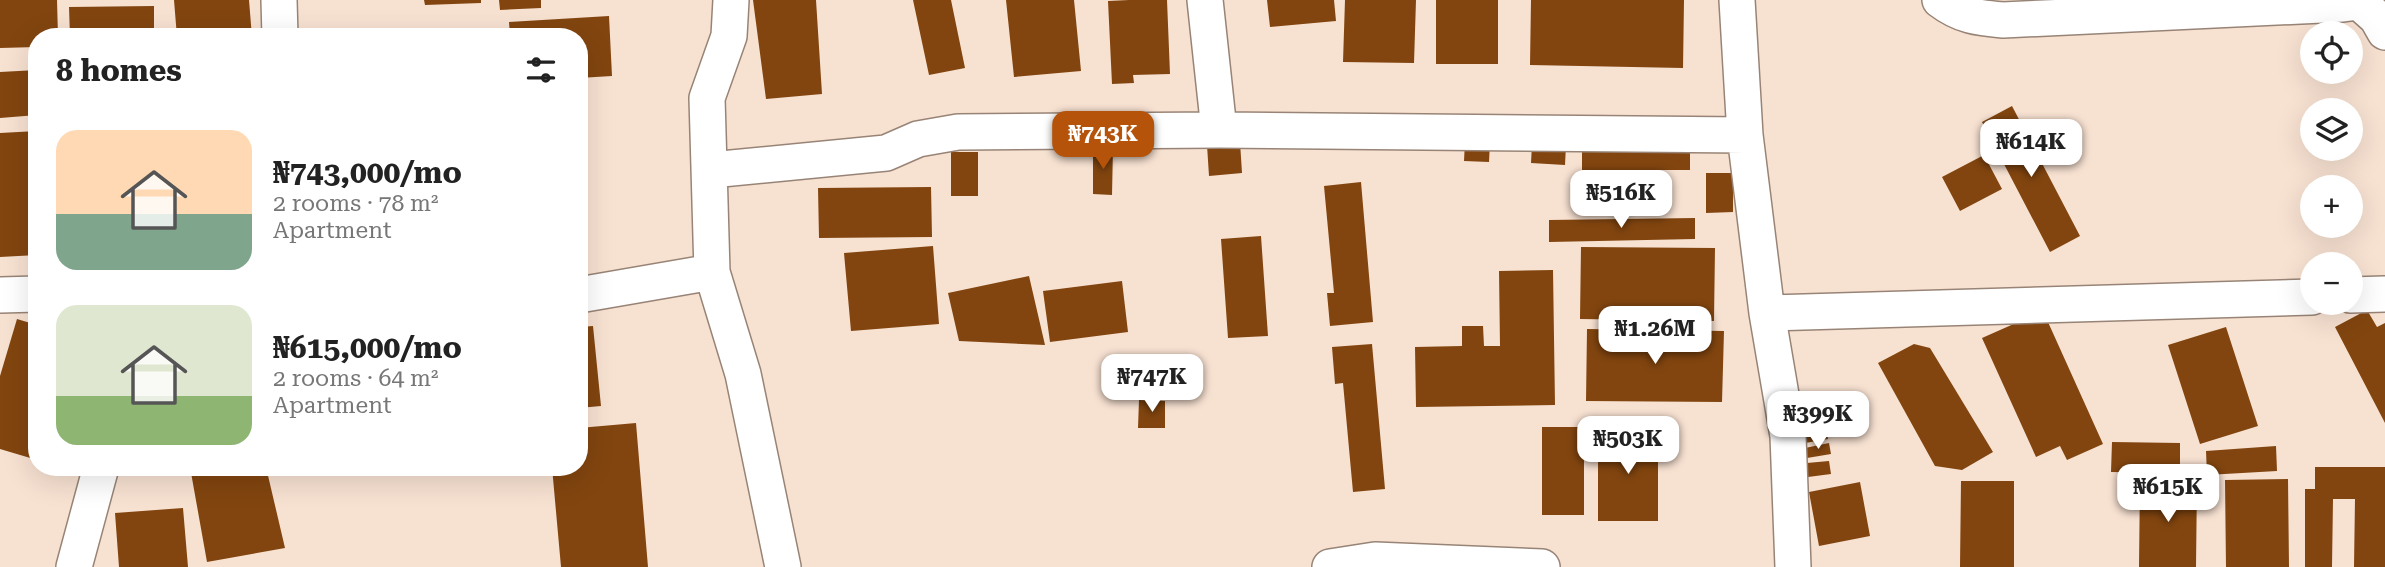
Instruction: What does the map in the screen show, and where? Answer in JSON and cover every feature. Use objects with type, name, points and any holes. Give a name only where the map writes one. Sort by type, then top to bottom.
[{"type":"street","points":[[279,0],[280,28]]},
{"type":"street","points":[[731,0],[729,36],[707,98],[712,272],[743,374],[783,567]]},
{"type":"street","points":[[1205,0],[1219,130]]},
{"type":"street","points":[[1737,0],[1745,135],[1767,313],[1788,436],[1793,567]]},
{"type":"street","points":[[1940,0],[1954,11],[1974,18],[2003,20],[2359,2],[2377,18],[2385,32]]},
{"type":"street","points":[[711,170],[886,153],[918,139],[958,132],[1219,130],[1745,135]]},
{"type":"street","points":[[588,293],[712,272]]},
{"type":"street","points":[[0,295],[28,294]]},
{"type":"street","points":[[2363,295],[2385,294]]},
{"type":"street","points":[[1767,313],[2300,297]]},
{"type":"street","points":[[74,567],[99,476]]},
{"type":"street","points":[[1330,567],[1375,560],[1542,567]]},
{"type":"building","points":[[0,0],[57,0],[58,28],[28,28],[28,47],[0,48]]},
{"type":"building","points":[[174,0],[249,0],[251,28],[176,28]]},
{"type":"building","points":[[424,0],[481,0],[481,3],[425,5]]},
{"type":"building","points":[[499,0],[541,0],[541,8],[500,10]]},
{"type":"building","points":[[753,0],[816,0],[822,94],[766,99]]},
{"type":"building","points":[[913,0],[951,0],[965,68],[929,75]]},
{"type":"building","points":[[1006,0],[1074,0],[1081,71],[1014,77]]},
{"type":"building","points":[[1167,0],[1170,74],[1133,75],[1134,83],[1112,84],[1108,1]]},
{"type":"building","points":[[1267,0],[1334,0],[1336,21],[1270,27]]},
{"type":"building","points":[[1345,0],[1416,0],[1414,63],[1343,62]]},
{"type":"building","points":[[1436,0],[1498,0],[1498,64],[1436,64]]},
{"type":"building","points":[[1531,0],[1684,0],[1683,68],[1530,65]]},
{"type":"building","points":[[154,6],[154,28],[70,28],[69,7]]},
{"type":"building","points":[[609,16],[612,76],[588,77],[588,28],[509,28],[509,22]]},
{"type":"building","points":[[28,70],[28,116],[0,118],[0,72]]},
{"type":"building","points":[[2012,106],[2080,236],[2050,252],[1982,122]]},
{"type":"building","points":[[28,131],[28,255],[0,257],[0,133]]},
{"type":"building","points":[[1465,141],[1490,142],[1489,162],[1464,161]]},
{"type":"building","points":[[1240,142],[1242,173],[1209,176],[1207,145]]},
{"type":"building","points":[[1532,144],[1566,145],[1565,165],[1531,163]]},
{"type":"building","points":[[1582,146],[1690,146],[1690,170],[1582,170]]},
{"type":"building","points":[[1093,147],[1113,147],[1112,195],[1093,194]]},
{"type":"building","points":[[951,152],[978,152],[978,196],[951,196]]},
{"type":"building","points":[[1984,155],[2002,189],[1960,211],[1942,177]]},
{"type":"building","points":[[1706,173],[1733,173],[1733,212],[1706,213]]},
{"type":"building","points":[[1361,182],[1373,322],[1330,326],[1327,293],[1334,293],[1324,186]]},
{"type":"building","points":[[931,187],[932,237],[819,238],[818,188]]},
{"type":"building","points":[[1695,218],[1695,239],[1549,242],[1549,220]]},
{"type":"building","points":[[1261,236],[1268,336],[1228,338],[1221,239]]},
{"type":"building","points":[[933,246],[939,324],[851,331],[844,253]]},
{"type":"building","points":[[1581,247],[1715,248],[1714,321],[1580,319]]},
{"type":"building","points":[[1553,270],[1555,405],[1416,407],[1415,347],[1462,346],[1462,326],[1483,326],[1484,346],[1500,346],[1499,271]]},
{"type":"building","points":[[1029,276],[1045,345],[959,341],[948,293]]},
{"type":"building","points":[[1122,281],[1128,332],[1050,342],[1043,291]]},
{"type":"building","points":[[2367,310],[2377,327],[2385,323],[2385,423],[2335,327],[2358,315],[2363,315]]},
{"type":"building","points":[[2043,311],[2103,444],[2067,460],[2060,446],[2036,457],[1982,338]]},
{"type":"building","points":[[17,319],[28,322],[28,457],[0,449],[0,376]]},
{"type":"building","points":[[588,326],[593,326],[601,406],[588,407]]},
{"type":"building","points":[[2226,327],[2258,426],[2200,444],[2168,345]]},
{"type":"building","points":[[1587,329],[1724,331],[1722,402],[1586,401]]},
{"type":"building","points":[[1372,344],[1385,489],[1353,492],[1343,383],[1335,384],[1332,347]]},
{"type":"building","points":[[1914,344],[1930,348],[1993,452],[1962,470],[1935,466],[1878,363]]},
{"type":"building","points":[[1139,400],[1165,401],[1165,428],[1138,428]]},
{"type":"building","points":[[636,423],[648,567],[561,567],[553,476],[588,476],[588,427]]},
{"type":"building","points":[[1825,423],[1828,439],[1805,443],[1803,427]]},
{"type":"building","points":[[1542,427],[1584,427],[1584,515],[1542,515]]},
{"type":"building","points":[[1598,431],[1658,431],[1658,521],[1598,521]]},
{"type":"building","points":[[2112,442],[2180,443],[2180,473],[2111,472]]},
{"type":"building","points":[[1829,443],[1831,454],[1807,458],[1805,448]]},
{"type":"building","points":[[2276,446],[2277,471],[2207,475],[2206,451]]},
{"type":"building","points":[[1829,461],[1831,474],[1808,477],[1807,463]]},
{"type":"building","points":[[2315,467],[2385,467],[2385,567],[2354,567],[2355,499],[2333,499],[2332,567],[2305,567],[2305,489],[2315,489]]},
{"type":"building","points":[[192,476],[268,476],[285,548],[207,562]]},
{"type":"building","points":[[2288,479],[2289,567],[2226,567],[2225,480]]},
{"type":"building","points":[[2140,480],[2197,480],[2196,567],[2139,567]]},
{"type":"building","points":[[1961,481],[2014,481],[2014,567],[1960,567]]},
{"type":"building","points":[[1860,482],[1870,536],[1819,546],[1809,492]]},
{"type":"building","points":[[183,508],[188,567],[119,567],[115,513]]}]
